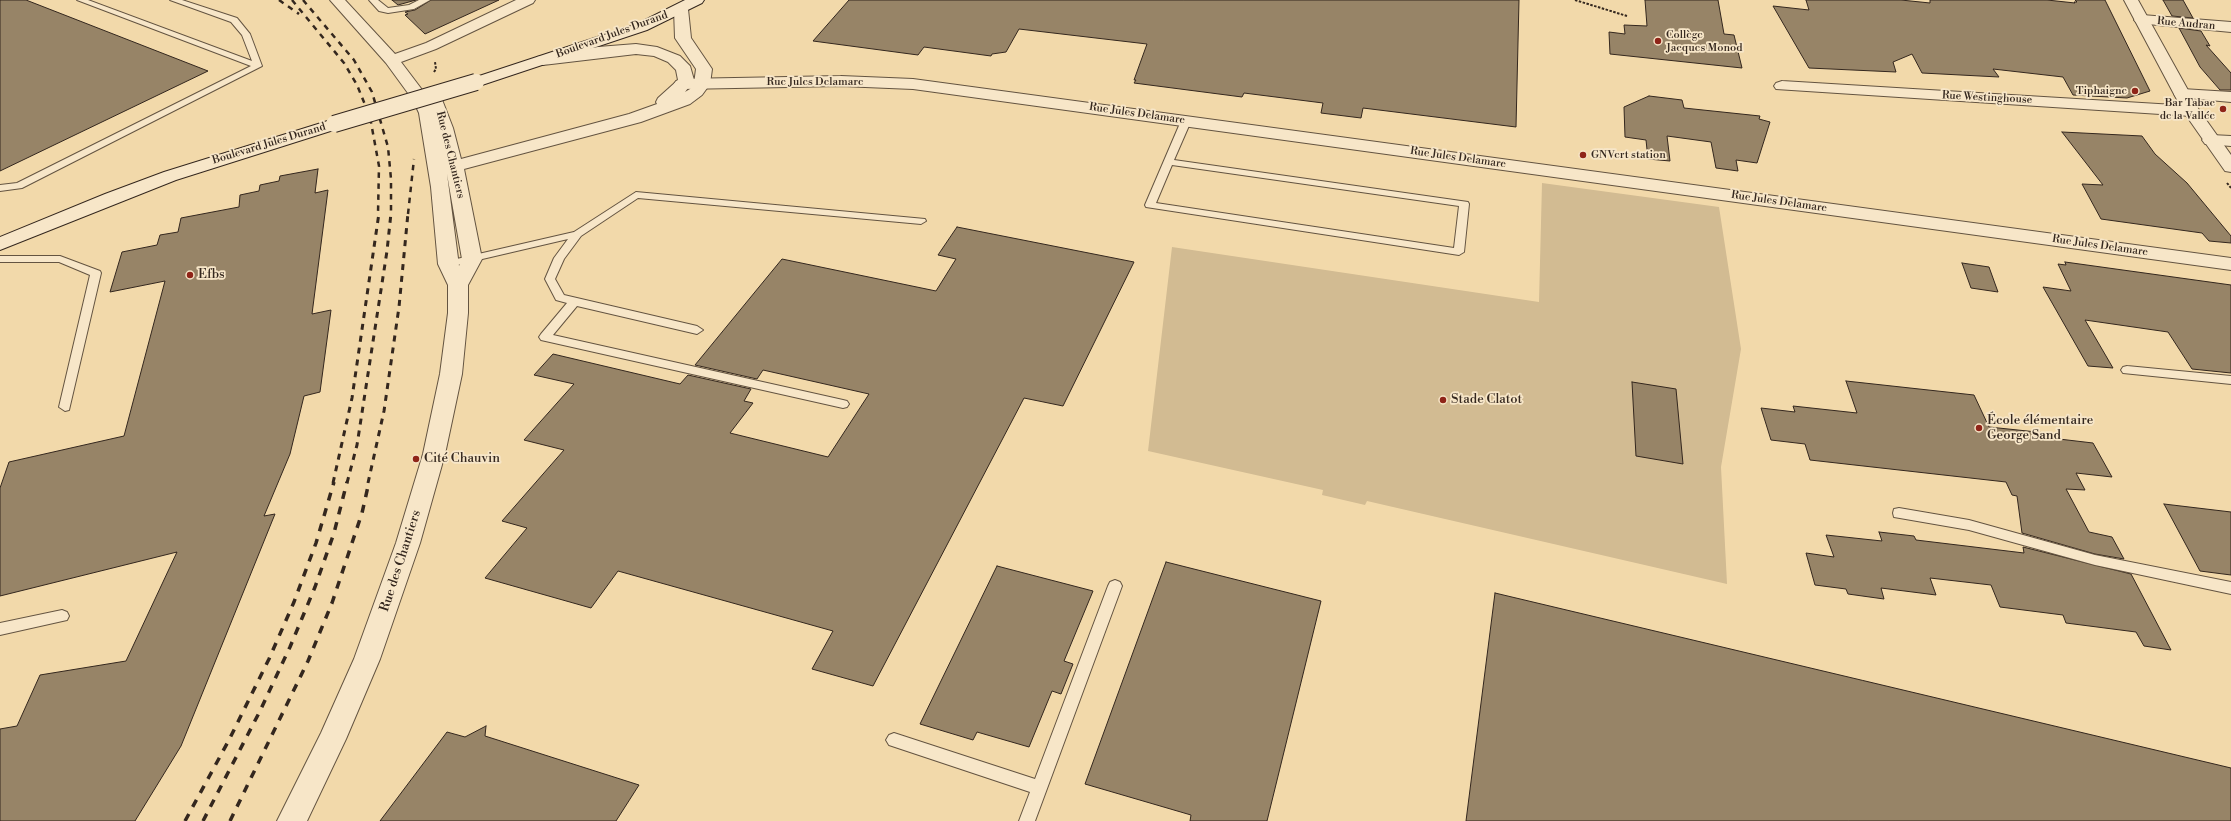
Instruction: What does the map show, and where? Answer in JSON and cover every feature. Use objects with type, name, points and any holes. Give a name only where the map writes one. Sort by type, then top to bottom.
[{"type":"street","name":"Rue des Chantiers","points":[[337,0],[381,47],[399,58],[424,84],[440,110],[446,169],[448,264],[458,285]]},
{"type":"street","points":[[399,58],[431,46],[528,0]]},
{"type":"street","name":"Boulevard Jules Durand","points":[[0,244],[111,198],[170,176],[334,124],[476,82],[642,27],[696,0]]},
{"type":"street","points":[[2131,0],[2191,111],[2231,166]]},
{"type":"street","name":"Boulevard Jules Durand","points":[[680,9],[683,38],[704,69],[702,84]]},
{"type":"street","name":"Rue Audran","points":[[2142,20],[2231,27]]},
{"type":"street","name":"Boulevard Jules Durand","points":[[543,60],[598,52],[636,50],[657,52],[674,59],[684,69],[686,80],[682,84]]},
{"type":"street","name":"Rue des Chantiers","points":[[292,821],[332,739],[364,665],[408,544],[434,454],[451,374],[456,338],[458,285],[472,259],[446,169],[427,113],[399,58]]},
{"type":"street","name":"Rue Jules Delamare","points":[[682,84],[841,81],[913,84],[2231,264]]},
{"type":"street","points":[[635,118],[666,100],[682,84]]},
{"type":"street","points":[[446,169],[635,118],[684,100],[696,92],[702,84]]},
{"type":"street","name":"Rue Westinghouse","points":[[1782,86],[2191,111]]},
{"type":"street","points":[[2182,94],[2231,97]]},
{"type":"street","points":[[2211,140],[2231,141]]},
{"type":"lane","points":[[81,0],[258,66]]},
{"type":"lane","points":[[174,0],[234,20],[246,34],[258,66]]},
{"type":"lane","points":[[373,0],[382,9],[388,11],[411,7],[426,0]]},
{"type":"lane","points":[[0,188],[19,186],[258,66]]},
{"type":"lane","points":[[1169,162],[1464,204],[1459,252],[1150,205],[1186,121]]},
{"type":"lane","points":[[697,330],[560,298],[550,279],[559,258],[577,234],[636,195],[921,221]]},
{"type":"lane","points":[[448,264],[577,234]]},
{"type":"lane","points":[[0,259],[60,259],[96,273],[65,407]]},
{"type":"lane","points":[[574,301],[545,337],[843,404]]},
{"type":"lane","points":[[2128,370],[2231,380]]},
{"type":"lane","points":[[1898,513],[1969,525],[2095,560],[2231,588]]},
{"type":"lane","points":[[1027,821],[1116,586]]},
{"type":"lane","points":[[0,629],[62,616]]},
{"type":"lane","points":[[894,740],[1040,788]]},
{"type":"path","points":[[1575,0],[1627,16]]},
{"type":"path","points":[[424,84],[436,69],[431,46]]},
{"type":"shaded area","name":"Stade Clatot","points":[[1542,183],[1719,207],[1741,349],[1721,467],[1727,584],[1367,501],[1365,505],[1322,495],[1323,490],[1148,451],[1172,247],[1539,302]]},
{"type":"building","points":[[0,0],[26,0],[208,71],[0,171]]},
{"type":"building","points":[[392,0],[416,0],[398,5]]},
{"type":"building","points":[[431,0],[499,0],[425,34],[405,15],[408,14],[405,12],[415,10]]},
{"type":"building","points":[[849,0],[1519,0],[1516,127],[1363,108],[1361,118],[1321,113],[1323,103],[1244,93],[1242,97],[1134,83],[1147,44],[1019,29],[1006,52],[992,54],[991,56],[924,47],[918,55],[813,41]]},
{"type":"building","points":[[1645,0],[1718,0],[1724,34],[1734,35],[1742,68],[1610,54],[1609,32],[1625,34],[1624,25],[1647,26]]},
{"type":"building","points":[[1806,0],[1901,0],[1930,3],[1930,0],[2047,0],[2075,3],[2074,2],[2077,2],[2075,0],[2105,0],[2150,91],[2127,98],[2073,95],[2063,77],[1993,69],[1999,77],[1922,73],[1912,54],[1893,62],[1896,72],[1809,68],[1773,6],[1809,10]]},
{"type":"building","points":[[2163,0],[2183,0],[2193,18],[2172,16]]},
{"type":"building","points":[[2179,28],[2201,31],[2210,46],[2206,45],[2231,73],[2231,90],[2220,90],[2200,67]]},
{"type":"building","points":[[1649,96],[1682,100],[1684,108],[1760,116],[1759,119],[1770,122],[1757,163],[1736,160],[1738,171],[1716,168],[1711,142],[1667,136],[1670,161],[1648,159],[1646,140],[1625,137],[1624,107]]},
{"type":"building","points":[[2062,132],[2142,136],[2155,154],[2187,183],[2231,236],[2231,243],[2209,241],[2202,233],[2101,219],[2082,184],[2103,185]]},
{"type":"building","points":[[318,169],[315,193],[328,190],[312,314],[331,310],[320,392],[304,396],[290,454],[264,516],[275,514],[181,746],[135,821],[0,821],[0,729],[17,726],[40,675],[126,661],[177,552],[0,596],[0,488],[9,462],[124,436],[165,281],[110,292],[122,252],[157,245],[160,235],[178,232],[181,218],[239,207],[240,195],[259,191],[260,185],[279,181],[280,176]]},
{"type":"building","points":[[957,227],[1134,262],[1063,406],[1024,398],[873,686],[812,669],[833,631],[618,571],[591,608],[485,578],[527,528],[502,521],[564,450],[524,440],[574,384],[534,375],[553,354],[680,384],[688,375],[751,389],[744,401],[753,403],[730,433],[828,457],[869,394],[763,370],[757,379],[695,365],[782,259],[936,291],[956,259],[938,255]]},
{"type":"building","points":[[2065,262],[2231,285],[2231,373],[2192,369],[2168,332],[2085,320],[2113,368],[2088,366],[2043,287],[2071,291],[2058,264],[2066,265]]},
{"type":"building","points":[[1962,263],[1989,267],[1998,292],[1971,288]]},
{"type":"building","points":[[1846,381],[1974,395],[1989,427],[2056,434],[2059,439],[2093,443],[2112,477],[2076,473],[2085,490],[2066,489],[2089,532],[2112,537],[2124,559],[2095,554],[2022,533],[2017,496],[2012,495],[2006,482],[1810,460],[1805,444],[1771,440],[1761,408],[1795,412],[1793,406],[1857,413]]},
{"type":"building","points":[[1632,382],[1676,389],[1683,464],[1636,456]]},
{"type":"building","points":[[2164,504],[2231,512],[2231,575],[2200,571]]},
{"type":"building","points":[[1879,532],[1914,536],[1916,540],[2024,553],[2023,547],[2131,574],[2171,650],[2144,646],[2136,632],[2066,623],[2063,615],[2000,607],[1991,585],[1930,578],[1936,595],[1881,588],[1884,599],[1848,594],[1846,589],[1815,585],[1806,553],[1834,557],[1826,535],[1882,541]]},
{"type":"building","points":[[1166,562],[1321,601],[1267,821],[1190,821],[1191,815],[1085,784]]},
{"type":"building","points":[[997,566],[1093,591],[1064,661],[1073,664],[1061,694],[1052,691],[1029,747],[977,732],[973,740],[920,724]]},
{"type":"building","points":[[1495,593],[2231,768],[2231,821],[1466,821]]},
{"type":"building","points":[[486,726],[485,736],[639,785],[616,821],[380,821],[447,732],[465,737]]},
{"type":"railway","points":[[279,0],[299,14]]},
{"type":"railway","points":[[292,0],[344,63],[357,85],[370,117],[379,166],[378,214]]},
{"type":"railway","points":[[303,0],[354,60],[372,92],[388,147],[391,179],[391,213]]},
{"type":"railway","points":[[408,214],[414,159]]},
{"type":"railway","points":[[333,483],[352,398],[379,213]]},
{"type":"railway","points":[[347,483],[357,445],[387,251],[391,213]]},
{"type":"railway","points":[[368,483],[384,411],[399,307],[408,213]]},
{"type":"railway","points":[[185,821],[229,740],[269,659],[294,602],[316,543],[334,482]]},
{"type":"railway","points":[[203,821],[260,711],[290,647],[315,587],[334,533],[347,482]]},
{"type":"railway","points":[[230,821],[308,661],[332,603],[362,513],[369,482]]},
{"type":"place","name":"Collège Jacques Monod","points":[[1658,41]]},
{"type":"place","name":"Tiphaigne","points":[[2135,91]]},
{"type":"place","name":"Bar Tabac de la Vallée","points":[[2223,109]]},
{"type":"place","name":"GNVert station","points":[[1583,155]]},
{"type":"place","name":"Efbs","points":[[190,275]]},
{"type":"place","name":"Stade Clatot","points":[[1443,400]]},
{"type":"place","name":"École élémentaire George Sand","points":[[1979,428]]},
{"type":"place","name":"Cité Chauvin","points":[[416,459]]}]
